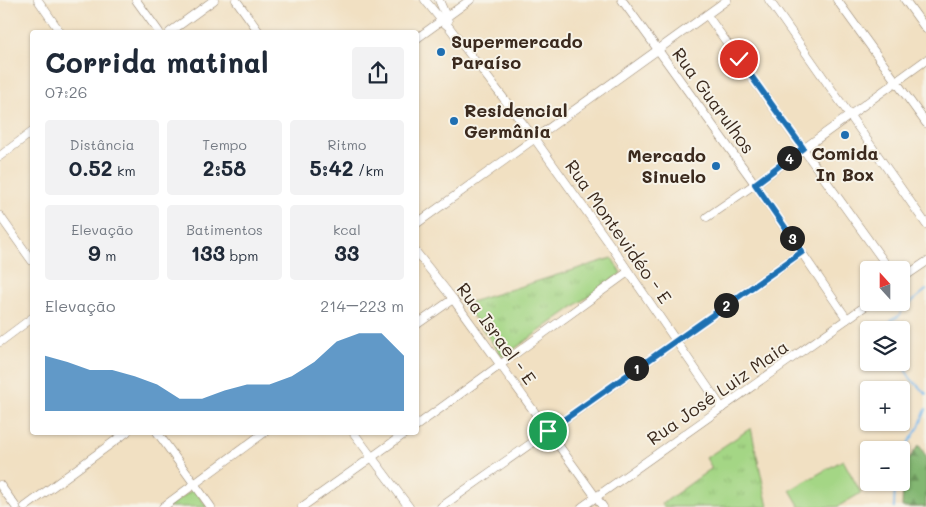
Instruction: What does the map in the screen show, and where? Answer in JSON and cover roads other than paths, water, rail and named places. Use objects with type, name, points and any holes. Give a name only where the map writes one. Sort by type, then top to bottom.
[{"type":"street","points":[[38,0],[59,30]]},
{"type":"street","points":[[136,0],[158,30]]},
{"type":"street","points":[[173,30],[214,0]]},
{"type":"street","points":[[236,0],[258,30]]},
{"type":"street","name":"Rua Montevidéo - E","points":[[425,0],[444,19],[534,138],[722,408]]},
{"type":"street","name":"Rua Montevidéo - E","points":[[439,0],[444,19]]},
{"type":"street","points":[[419,37],[470,0]]},
{"type":"street","name":"Rua Guarulhos","points":[[622,0],[657,51],[755,184],[847,319]]},
{"type":"street","points":[[419,222],[727,0]]},
{"type":"street","points":[[769,0],[926,224]]},
{"type":"street","points":[[837,0],[926,123]]},
{"type":"street","points":[[905,0],[926,29]]},
{"type":"street","points":[[707,15],[884,261]]},
{"type":"street","points":[[707,217],[926,60]]},
{"type":"street","points":[[0,156],[30,134]]},
{"type":"street","points":[[0,216],[30,258]]},
{"type":"street","points":[[441,507],[802,252]]},
{"type":"street","name":"Rua Israel - E","points":[[419,256],[501,365],[603,507]]},
{"type":"street","points":[[910,273],[926,262]]},
{"type":"street","points":[[419,424],[628,272]]},
{"type":"street","points":[[419,323],[452,299]]},
{"type":"street","name":"Rua José Luiz Maia","points":[[582,507],[860,309]]},
{"type":"street","points":[[0,342],[30,320]]},
{"type":"street","points":[[25,507],[123,435]]},
{"type":"street","points":[[159,435],[211,507]]},
{"type":"street","points":[[163,507],[262,435]]},
{"type":"street","points":[[355,435],[408,507]]},
{"type":"street","points":[[302,507],[403,435]]},
{"type":"street","points":[[0,485],[16,507]]},
{"type":"waterway","points":[[891,321],[926,290]]},
{"type":"waterway","points":[[906,371],[926,394]]},
{"type":"waterway","points":[[910,441],[919,427],[926,409]]},
{"type":"waterway","points":[[894,507],[895,491]]},
{"type":"place","name":"Supermercado Paraíso","points":[[441,52]]},
{"type":"place","name":"Residencial Germânia","points":[[454,121]]},
{"type":"place","name":"Comida In Box","points":[[845,135]]},
{"type":"place","name":"Mercado Sinuelo","points":[[716,166]]}]
